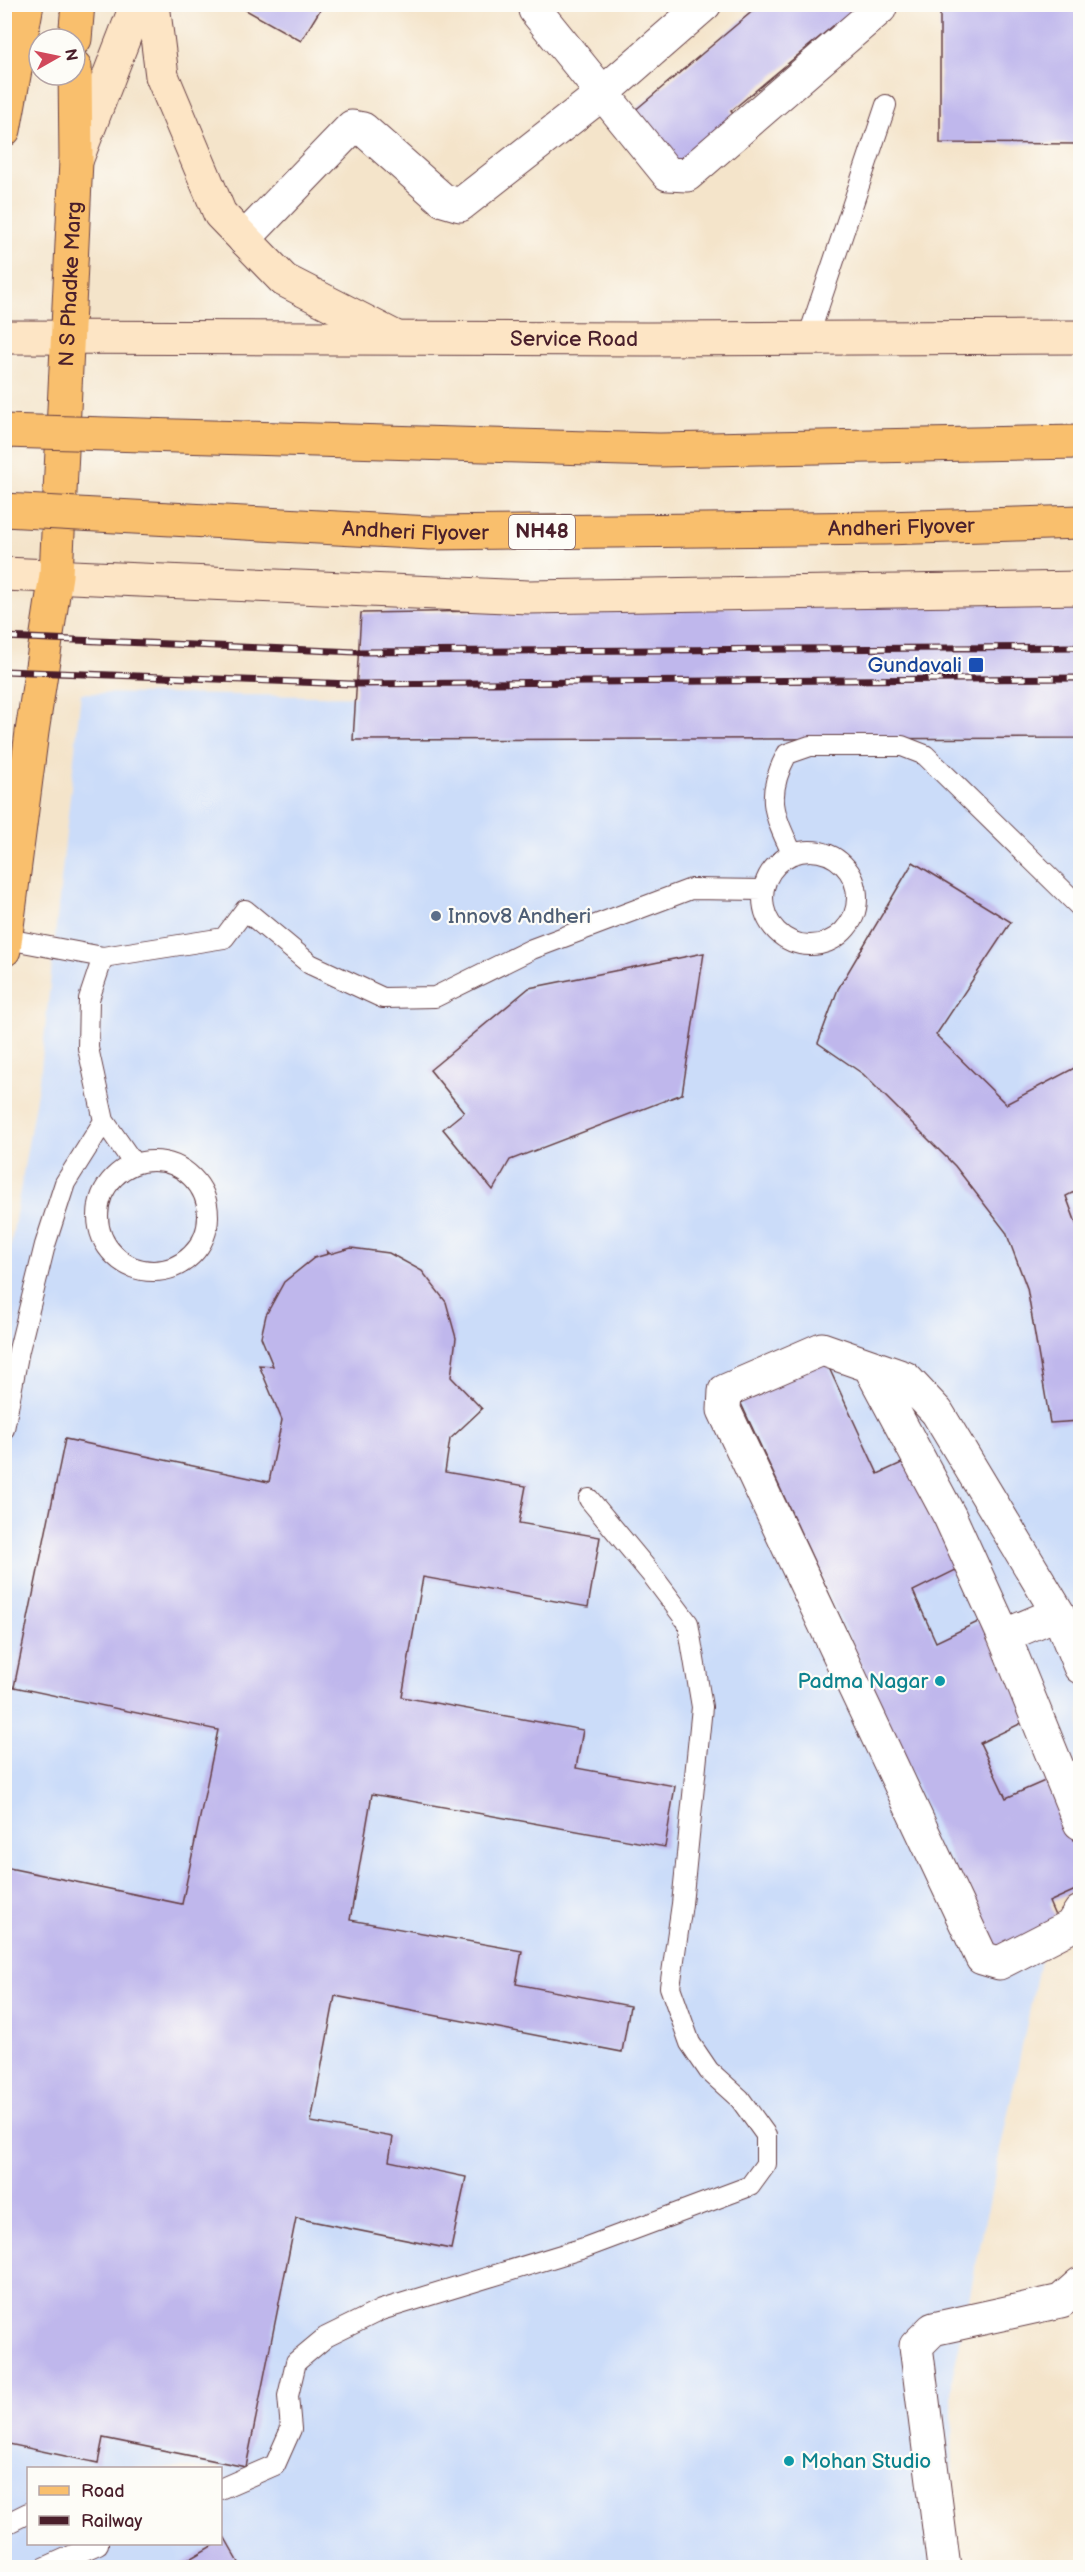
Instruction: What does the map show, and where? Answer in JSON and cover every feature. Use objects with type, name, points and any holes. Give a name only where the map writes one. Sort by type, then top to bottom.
[{"type":"main road","points":[[4,130],[8,77],[25,18]]},
{"type":"main road","points":[[76,87],[76,161]]},
{"type":"main road","name":"N S Phadke Marg","points":[[6,944],[32,732],[56,575],[76,161]]},
{"type":"main road","points":[[4,431],[659,450],[1080,442]]},
{"type":"main road","name":"Andheri Flyover","points":[[4,510],[430,533],[885,528],[1080,522]]},
{"type":"street","name":"N S Phadke Marg","points":[[76,161],[137,4]]},
{"type":"street","points":[[153,4],[162,76],[220,214],[284,280],[400,339]]},
{"type":"street","points":[[244,239],[352,128],[363,129],[443,200],[460,205],[603,93],[705,4]]},
{"type":"street","points":[[535,10],[668,174],[687,175],[872,15],[881,4]]},
{"type":"street","name":"Service Road","points":[[4,337],[400,339],[1080,337]]},
{"type":"street","points":[[4,574],[528,597],[1080,588]]},
{"type":"street","points":[[1080,1667],[1058,1612],[937,1412],[905,1378],[822,1350],[725,1390],[724,1410],[982,1958],[999,1963],[1071,1926],[1080,1912]]},
{"type":"street","points":[[870,1367],[950,1517],[1004,1636],[1080,1823]]},
{"type":"street","points":[[1004,1636],[1058,1612]]},
{"type":"street","points":[[944,2568],[916,2346],[933,2329],[1061,2301],[1080,2284]]},
{"type":"lane","points":[[808,338],[886,105]]},
{"type":"lane","points":[[792,853],[780,827],[773,803],[774,778],[788,754],[810,746],[902,746],[926,755],[1080,907]]},
{"type":"lane","points":[[808,850],[824,852],[839,860],[850,872],[856,888],[857,903],[854,917],[845,930],[834,939],[819,944],[804,945],[790,941],[778,933],[768,920],[763,906],[763,890],[768,874],[778,862],[792,853],[808,850]]},
{"type":"lane","points":[[6,944],[103,957],[224,938],[245,910],[310,964],[382,998],[435,997],[532,949],[691,889],[763,890]]},
{"type":"lane","points":[[103,957],[89,999],[88,1048],[104,1121],[134,1164]]},
{"type":"lane","points":[[4,1429],[12,1349],[65,1183],[104,1121]]},
{"type":"lane","points":[[152,1160],[170,1163],[186,1171],[199,1185],[207,1202],[208,1220],[204,1238],[187,1259],[163,1271],[145,1271],[128,1266],[113,1255],[103,1240],[98,1222],[99,1203],[106,1187],[118,1173],[134,1164],[152,1160]]},
{"type":"lane","points":[[222,2488],[275,2465],[291,2429],[288,2396],[296,2362],[326,2337],[381,2310],[584,2248],[750,2186],[766,2164],[766,2135],[740,2099],[709,2071],[690,2043],[670,1988],[682,1904],[702,1707],[687,1623],[652,1575],[589,1499]]},
{"type":"lane","points":[[4,2525],[27,2513]]},
{"type":"lane","points":[[44,2568],[96,2545]]},
{"type":"shaded area","points":[[81,693],[1080,706],[1080,1771],[952,2379],[953,2567],[5,2568],[4,1284],[41,1068]]},
{"type":"building","points":[[761,4],[861,4],[843,37],[833,26],[731,111],[740,123],[678,166],[633,112]]},
{"type":"building","points":[[940,4],[1080,4],[1080,144],[940,143]]},
{"type":"building","points":[[237,5],[323,5],[301,41]]},
{"type":"building","points":[[1080,601],[1080,738],[353,740],[361,613]]},
{"type":"building","points":[[913,862],[1011,922],[936,1035],[1006,1104],[1080,1065],[1080,1189],[1066,1196],[1080,1234],[1080,1421],[1050,1423],[1027,1288],[1006,1232],[955,1166],[863,1074],[818,1043],[838,989]]},
{"type":"building","points":[[704,953],[682,1094],[510,1160],[493,1190],[443,1129],[464,1112],[430,1070],[529,988]]},
{"type":"building","points":[[351,1248],[389,1253],[422,1271],[446,1302],[456,1338],[451,1377],[482,1409],[450,1439],[445,1472],[526,1486],[519,1523],[600,1537],[588,1607],[423,1577],[402,1697],[583,1730],[576,1768],[675,1786],[665,1847],[372,1794],[350,1920],[522,1951],[516,1984],[630,2006],[622,2052],[335,1996],[311,2122],[393,2137],[389,2161],[466,2177],[451,2249],[296,2218],[246,2467],[103,2438],[98,2463],[4,2443],[4,1867],[182,1904],[218,1730],[14,1687],[65,1439],[269,1482],[282,1420],[259,1365],[273,1366],[261,1337],[266,1315],[284,1282],[314,1258],[328,1254],[326,1250],[330,1254]]},
{"type":"building","name":"Padma Nagar","points":[[824,1357],[878,1474],[908,1460],[958,1569],[913,1591],[936,1642],[982,1620],[1028,1720],[980,1743],[1006,1798],[1047,1780],[1080,1853],[1080,1888],[1049,1902],[1059,1925],[996,1955],[738,1397]]},
{"type":"building","points":[[225,2538],[242,2568],[174,2568],[213,2545],[222,2545]]},
{"type":"railway","points":[[4,637],[356,652],[1080,647]]},
{"type":"railway","points":[[4,671],[351,684],[1080,678]]},
{"type":"place","name":"Gundavali","points":[[976,665]]},
{"type":"place","name":"Innov8 Andheri","points":[[436,916]]},
{"type":"place","name":"Padma Nagar","points":[[940,1681]]},
{"type":"place","name":"Mohan Studio","points":[[789,2461]]}]
